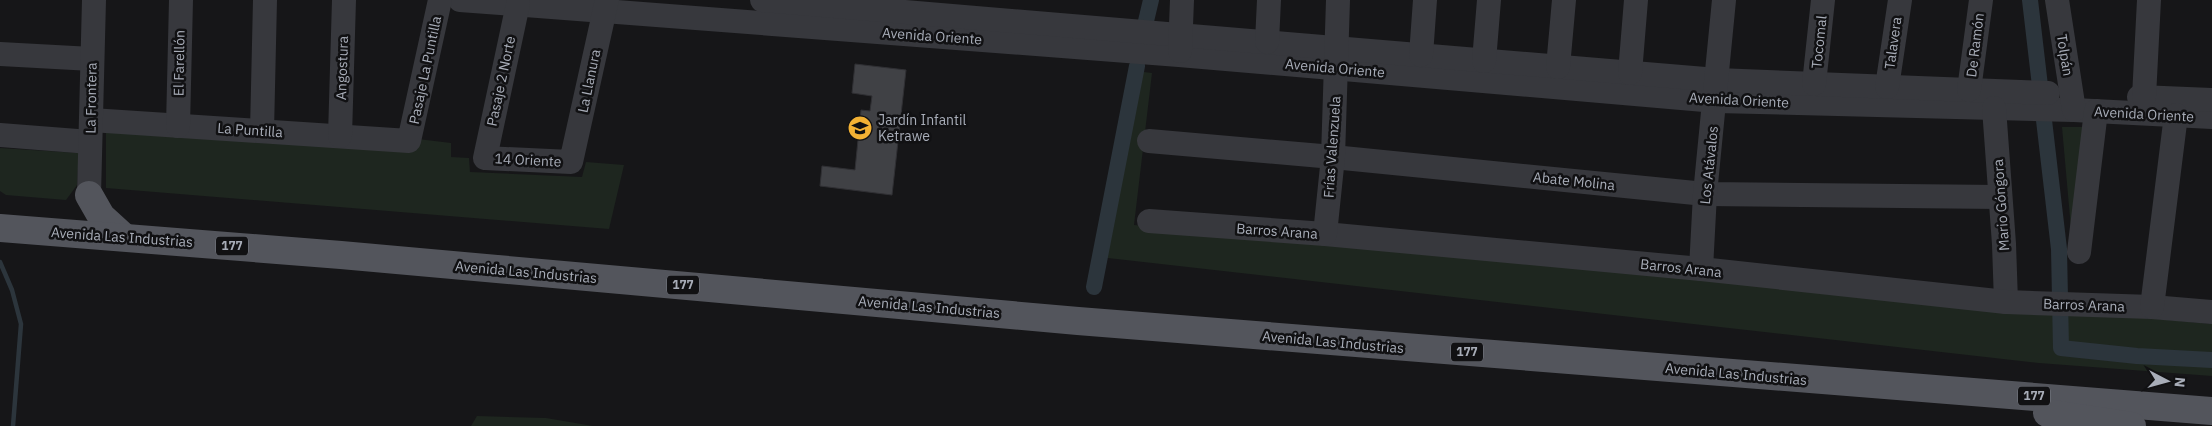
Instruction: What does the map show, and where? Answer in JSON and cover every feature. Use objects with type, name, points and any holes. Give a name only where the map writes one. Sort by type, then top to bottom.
[{"type":"main road","points":[[57,232],[81,213],[89,195]]},
{"type":"main road","points":[[89,195],[101,216],[124,237]]},
{"type":"main road","name":"Avenida Las Industrias","points":[[1,229],[124,237],[1078,321],[2212,411]]},
{"type":"main road","name":"Avenida Las Industrias","points":[[1855,383],[2132,426]]},
{"type":"street","name":"La Frontera","points":[[89,195],[94,0]]},
{"type":"street","name":"El Farellón","points":[[178,126],[181,0]]},
{"type":"street","points":[[262,131],[266,0]]},
{"type":"street","name":"Angostura","points":[[340,136],[344,0]]},
{"type":"street","name":"Pasaje La Puntilla","points":[[409,141],[440,0]]},
{"type":"street","name":"Avenida Oriente","points":[[460,0],[518,4],[606,6],[1180,45],[1717,90],[1994,108],[2081,105],[2144,97],[2212,100]]},
{"type":"street","name":"Avenida Oriente","points":[[762,0],[1180,45],[1267,42],[1336,58],[1421,55],[1630,73],[1717,90],[1814,84],[1969,90],[2081,105],[2212,117]]},
{"type":"street","points":[[1180,45],[1182,0]]},
{"type":"street","points":[[1267,42],[1269,0]]},
{"type":"street","name":"Frías Valenzuela","points":[[1325,234],[1333,157],[1338,0]]},
{"type":"street","points":[[1421,55],[1425,0]]},
{"type":"street","points":[[1484,60],[1489,0]]},
{"type":"street","points":[[1558,67],[1564,0]]},
{"type":"street","points":[[1630,73],[1636,0]]},
{"type":"street","name":"Los Atávalos","points":[[1700,269],[1705,194],[1717,90],[1724,0]]},
{"type":"street","name":"Tocomal","points":[[1814,84],[1823,0]]},
{"type":"street","name":"Talavera","points":[[1887,87],[1900,0]]},
{"type":"street","name":"De Ramón","points":[[1969,90],[1981,0]]},
{"type":"street","name":"Tolpán","points":[[2057,0],[2081,105],[2079,252]]},
{"type":"street","points":[[2144,97],[2149,0]]},
{"type":"street","name":"Pasaje 2 Norte","points":[[486,158],[518,4]]},
{"type":"street","name":"La Llanura","points":[[571,162],[606,6]]},
{"type":"street","points":[[0,54],[92,59]]},
{"type":"street","name":"Mario Góngora","points":[[1994,108],[2006,302]]},
{"type":"street","points":[[2152,307],[2176,115]]},
{"type":"street","name":"La Puntilla","points":[[90,131],[178,126],[409,141]]},
{"type":"street","points":[[0,136],[90,131]]},
{"type":"street","name":"Abate Molina","points":[[1149,141],[1333,157],[1705,194],[2000,197]]},
{"type":"street","name":"14 Oriente","points":[[486,158],[571,162]]},
{"type":"street","name":"Barros Arana","points":[[1149,221],[1325,234],[1700,269],[2006,302],[2152,307],[2212,312]]},
{"type":"shaded area","points":[[1136,71],[1152,73],[1134,225],[2212,324],[2212,376],[2039,363],[1099,257]]},
{"type":"shaded area","points":[[2062,127],[2090,127],[2072,240]]},
{"type":"shaded area","points":[[106,130],[418,139],[451,143],[451,157],[469,158],[470,172],[582,177],[586,162],[624,165],[609,229],[106,188]]},
{"type":"shaded area","points":[[0,148],[79,153],[77,185],[66,200],[6,195],[0,191]]},
{"type":"shaded area","points":[[477,416],[546,418],[593,426],[471,426]]},
{"type":"building","points":[[855,64],[906,70],[892,195],[820,186],[822,166],[855,170],[861,110],[870,111],[872,96],[852,93]]},
{"type":"waterway","points":[[1142,38],[1151,0]]},
{"type":"waterway","points":[[2030,0],[2059,249],[2061,348],[2137,356],[2212,360]]},
{"type":"waterway","points":[[1094,287],[1137,66]]},
{"type":"waterway","points":[[0,262],[12,290],[21,324],[13,426]]},
{"type":"place","name":"Jardín Infantil Ketrawe","points":[[860,128]]}]
